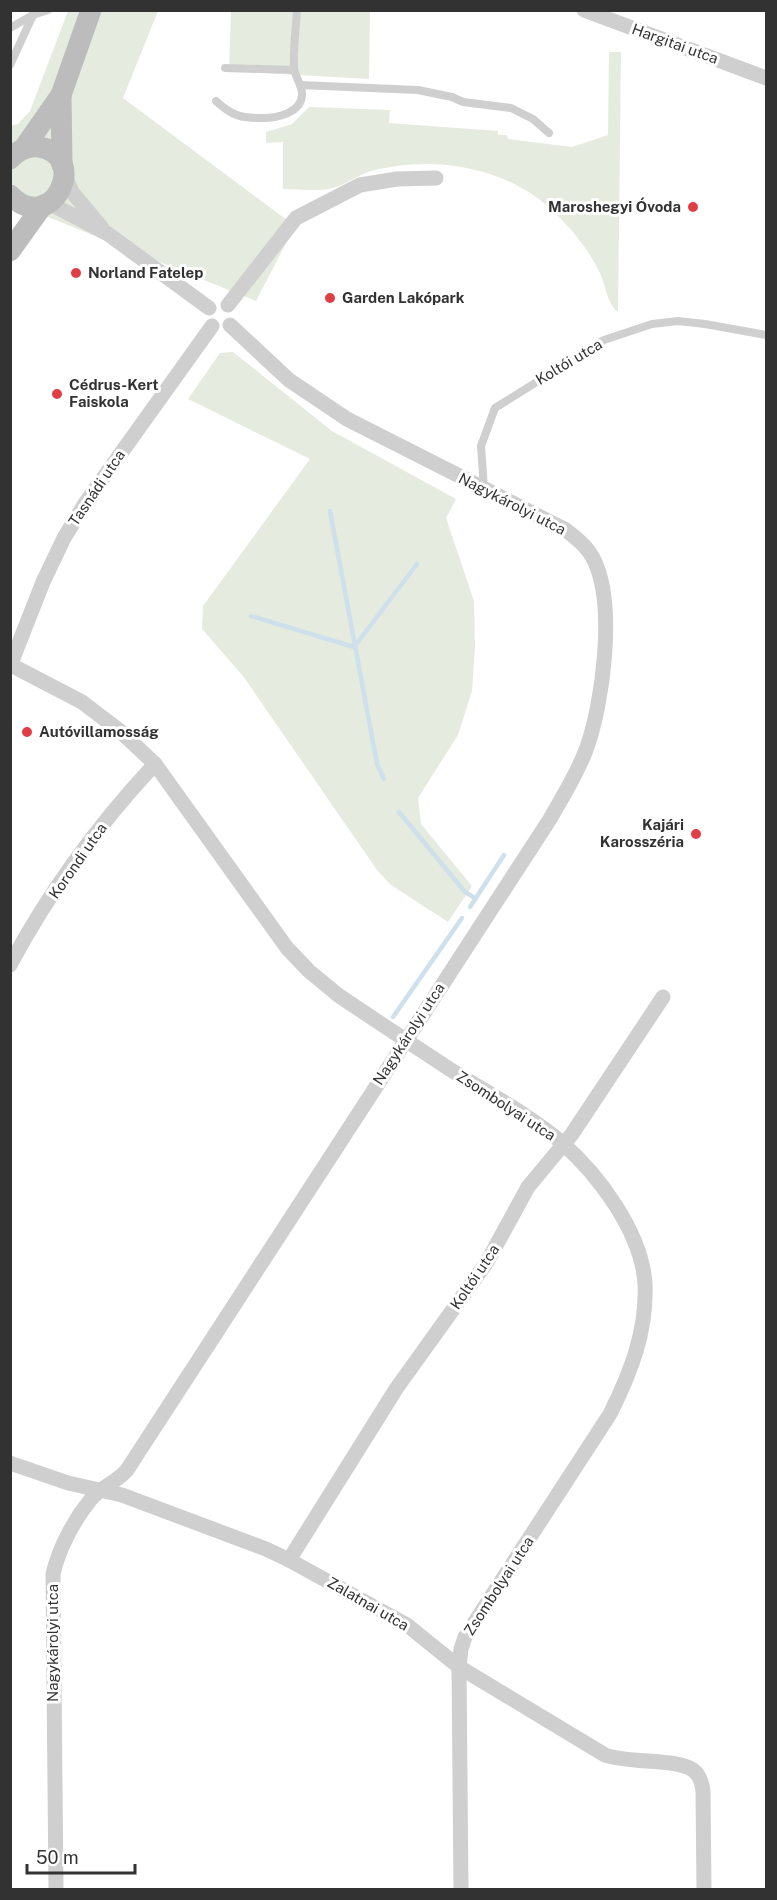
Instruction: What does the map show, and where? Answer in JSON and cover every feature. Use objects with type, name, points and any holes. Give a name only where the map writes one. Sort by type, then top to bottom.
[{"type":"main road","points":[[10,251],[46,204],[61,191],[62,95],[91,10]]},
{"type":"main road","points":[[15,153],[62,95]]},
{"type":"main road","points":[[15,153],[42,148],[58,157],[63,170]]},
{"type":"main road","points":[[11,195],[26,205],[46,204]]},
{"type":"main road","points":[[10,218],[11,195]]},
{"type":"street","name":"Hargitai utca","points":[[584,10],[766,78]]},
{"type":"street","points":[[63,170],[80,202],[108,234]]},
{"type":"street","points":[[228,305],[296,218],[360,185],[397,179],[436,177]]},
{"type":"street","points":[[46,204],[108,234],[209,308]]},
{"type":"street","points":[[218,302],[228,305],[234,314],[230,325],[221,328],[212,326],[207,317],[209,308],[218,302]]},
{"type":"street","name":"Nagykárolyi utca","points":[[56,1890],[53,1574],[57,1557],[69,1533],[91,1500],[127,1470],[550,819],[586,751],[596,721],[600,697],[605,620],[601,576],[593,557],[581,543],[566,530],[347,419],[318,401],[289,380],[230,325]]},
{"type":"street","name":"Tasnádi utca","points":[[11,665],[43,582],[80,511],[212,326]]},
{"type":"street","name":"Zsombolyai utca","points":[[11,665],[82,702],[115,726],[155,764],[287,948],[309,971],[338,995],[563,1144],[596,1179],[618,1208],[632,1232],[645,1282],[645,1310],[639,1343],[629,1375],[610,1414],[465,1637],[460,1649],[460,1890]]},
{"type":"street","name":"Korondi utca","points":[[10,965],[28,932],[98,830],[155,764]]},
{"type":"street","name":"Koltói utca","points":[[289,1560],[396,1389],[487,1262],[528,1187],[572,1134],[663,997]]},
{"type":"street","name":"Zalatnai utca","points":[[10,1463],[68,1483],[122,1495],[266,1549],[407,1624],[459,1667],[605,1755],[620,1760],[684,1766],[695,1771],[701,1781],[703,1791],[704,1890]]},
{"type":"lane","points":[[10,27],[33,13],[48,10]]},
{"type":"lane","points":[[216,101],[229,113],[246,118],[269,118],[288,114],[299,105],[302,94],[294,70],[297,10]]},
{"type":"lane","points":[[10,65],[33,13]]},
{"type":"lane","points":[[225,68],[294,70]]},
{"type":"lane","points":[[300,85],[418,90],[452,96],[463,102],[511,108],[533,119],[549,132]]},
{"type":"lane","name":"Koltói utca","points":[[484,489],[481,446],[495,408],[604,340],[652,324],[678,321],[766,336]]},
{"type":"shaded area","points":[[68,11],[158,11],[123,98],[295,226],[256,301],[11,202],[10,126],[18,124],[30,111]]},
{"type":"shaded area","points":[[231,11],[370,11],[369,79],[229,71]]},
{"type":"shaded area","points":[[609,52],[621,52],[618,312],[611,304],[595,264],[575,235],[539,199],[518,186],[471,169],[421,164],[371,171],[327,189],[283,189],[283,142],[266,143],[266,132],[292,124],[309,107],[390,110],[389,123],[498,131],[498,135],[507,135],[508,139],[572,147],[608,135]]},
{"type":"shaded area","points":[[233,352],[332,431],[456,499],[446,518],[474,601],[475,647],[472,691],[458,735],[418,798],[421,824],[472,886],[448,922],[391,885],[377,870],[243,676],[202,629],[203,606],[310,459],[188,399],[220,353]]},
{"type":"waterway","points":[[330,511],[377,764],[384,779]]},
{"type":"waterway","points":[[354,647],[417,564]]},
{"type":"waterway","points":[[251,616],[354,647]]},
{"type":"waterway","points":[[399,812],[465,892],[475,898]]},
{"type":"waterway","points":[[470,907],[504,855]]},
{"type":"waterway","points":[[393,1017],[462,918]]},
{"type":"place","name":"Maroshegyi Óvoda","points":[[693,207]]},
{"type":"place","name":"Norland Fatelep","points":[[76,273]]},
{"type":"place","name":"Garden Lakópark","points":[[330,298]]},
{"type":"place","name":"Cédrus-Kert Faiskola","points":[[57,394]]},
{"type":"place","name":"Autóvillamosság","points":[[27,732]]},
{"type":"place","name":"Kajári Karosszéria","points":[[696,834]]}]
